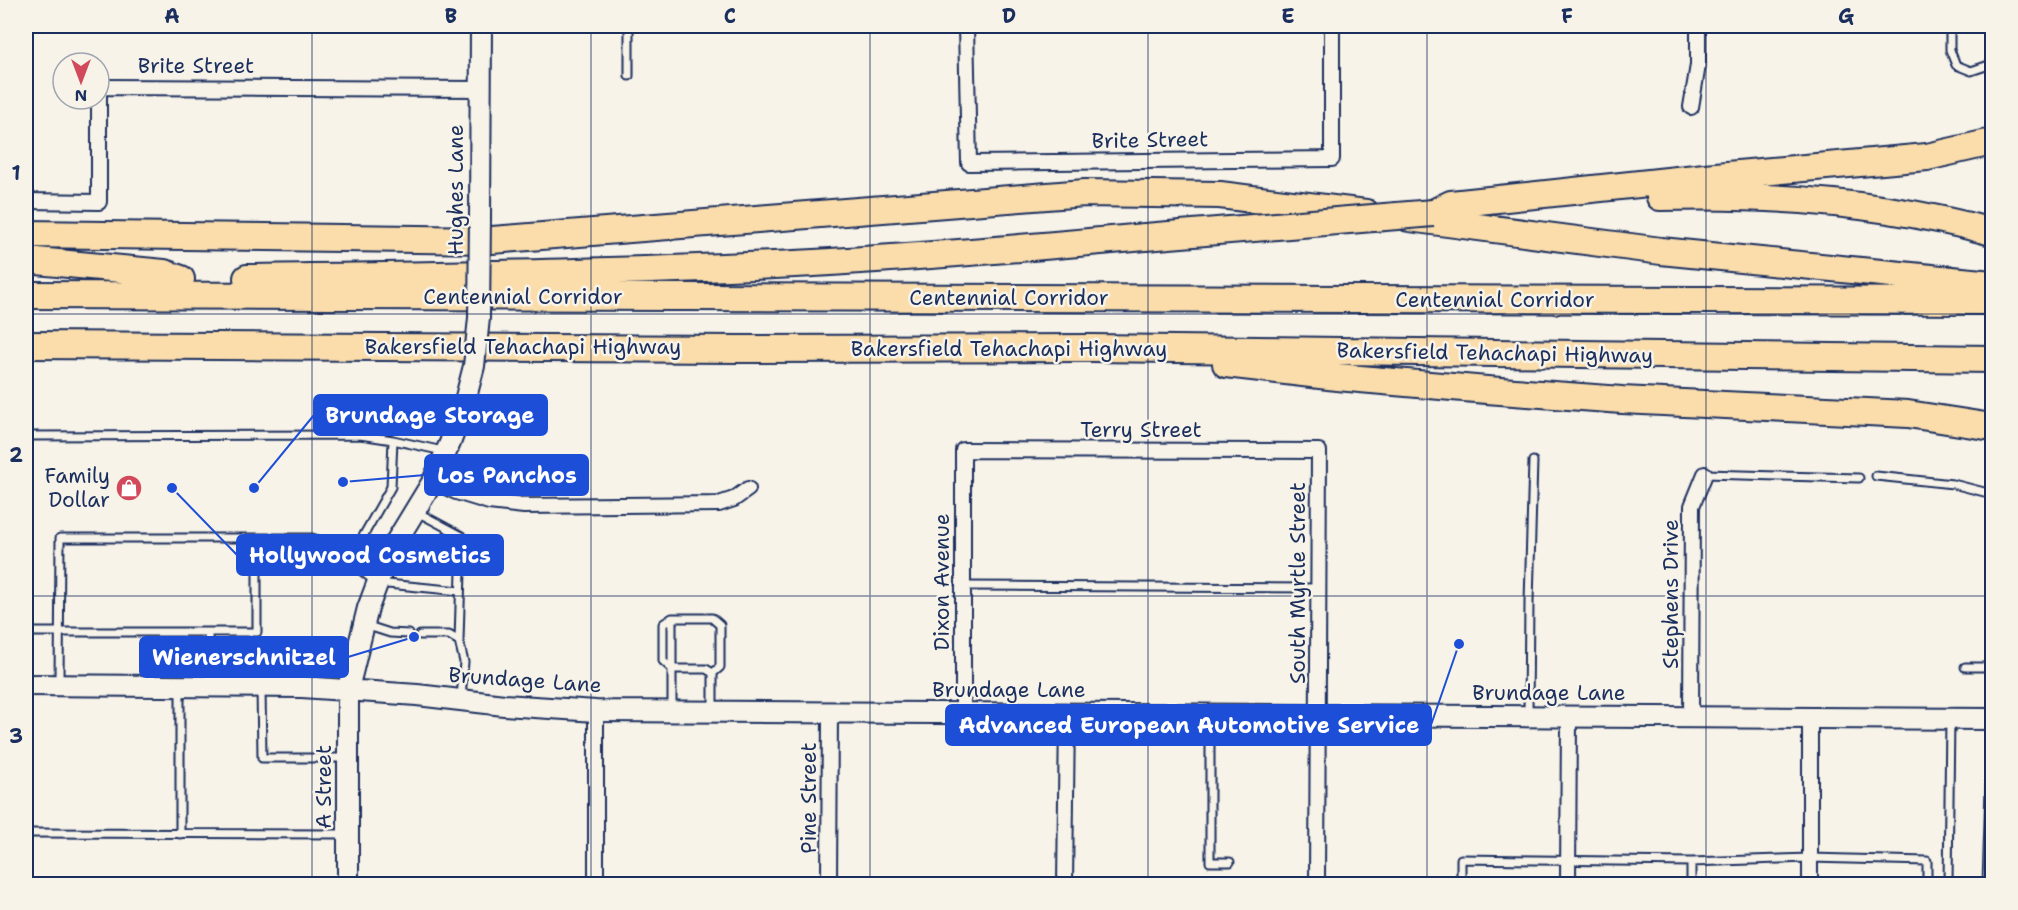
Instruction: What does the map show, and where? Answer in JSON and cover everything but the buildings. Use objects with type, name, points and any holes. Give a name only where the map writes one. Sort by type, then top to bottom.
[{"type":"highway","points":[[26,280],[181,279],[720,267],[906,257],[1432,213],[1452,215],[1717,176],[1916,158],[1992,142]]},
{"type":"highway","points":[[26,234],[492,240],[1058,194],[1201,194],[1254,198],[1661,251],[1992,284]]},
{"type":"highway","points":[[1584,197],[1755,196],[1787,198],[1881,208],[1917,214],[1991,232]]},
{"type":"highway","points":[[26,260],[164,273],[181,279]]},
{"type":"highway","name":"Centennial Corridor","points":[[26,295],[1992,302]]},
{"type":"highway","name":"Bakersfield Tehachapi Highway","points":[[26,345],[726,349],[1092,348],[1992,359]]},
{"type":"highway","points":[[1092,348],[1412,384],[1622,400],[1908,414],[1992,427]]},
{"type":"main road","name":"Hughes Lane","points":[[348,689],[377,583],[394,545],[433,481],[447,452],[464,405],[474,366],[479,318],[480,26]]},
{"type":"main road","name":"Brundage Lane","points":[[26,685],[348,689],[504,705],[597,711],[1992,719]]},
{"type":"main road","name":"A Street","points":[[348,689],[348,885]]},
{"type":"street","name":"Brite Street","points":[[966,26],[969,163],[1332,159],[1332,26]]},
{"type":"street","points":[[1691,107],[1698,65],[1698,26]]},
{"type":"street","name":"Brite Street","points":[[26,201],[99,202],[99,87],[480,89]]},
{"type":"street","name":"Terry Street","points":[[963,450],[1319,452]]},
{"type":"street","name":"Dixon Avenue","points":[[963,450],[963,714]]},
{"type":"street","name":"South Myrtle Street","points":[[1317,885],[1319,452]]},
{"type":"street","name":"Stephens Drive","points":[[1691,717],[1692,506],[1705,474]]},
{"type":"street","points":[[433,481],[456,492],[489,502],[524,506],[719,504],[734,499],[747,489]]},
{"type":"street","points":[[596,885],[597,711]]},
{"type":"street","name":"Pine Street","points":[[829,885],[830,713]]},
{"type":"street","points":[[1065,885],[1067,714]]},
{"type":"street","points":[[1568,885],[1569,717]]},
{"type":"street","points":[[1810,718],[1810,885]]},
{"type":"lane","points":[[630,26],[630,76]]},
{"type":"lane","points":[[1950,26],[1950,50],[1956,65],[1971,71],[1992,64]]},
{"type":"lane","points":[[26,436],[360,435],[447,452]]},
{"type":"lane","points":[[350,561],[392,487],[393,440]]},
{"type":"lane","points":[[1528,716],[1533,461]]},
{"type":"lane","points":[[1705,474],[1859,478]]},
{"type":"lane","points":[[1876,476],[1953,484],[1992,494]]},
{"type":"lane","points":[[415,510],[462,536],[459,641],[464,662],[461,700]]},
{"type":"lane","points":[[59,685],[60,538],[312,538],[320,540],[377,583],[460,591]]},
{"type":"lane","points":[[26,632],[257,632],[257,538]]},
{"type":"lane","points":[[963,586],[1319,588]]},
{"type":"lane","points":[[672,712],[672,618],[712,618],[720,625],[720,667],[713,674],[713,711]]},
{"type":"lane","points":[[364,625],[390,633],[408,634]]},
{"type":"lane","points":[[208,632],[209,686]]},
{"type":"lane","points":[[420,634],[449,634],[459,641]]},
{"type":"lane","points":[[1965,667],[1992,667]]},
{"type":"lane","points":[[672,669],[706,669],[713,674]]},
{"type":"lane","points":[[180,686],[180,834]]},
{"type":"lane","points":[[261,687],[262,758],[348,758]]},
{"type":"lane","points":[[1210,715],[1210,862],[1230,862]]},
{"type":"lane","points":[[1948,885],[1950,719]]},
{"type":"lane","points":[[1987,885],[1992,719]]},
{"type":"lane","points":[[26,833],[348,834]]},
{"type":"lane","points":[[1461,885],[1461,859],[1691,862],[1810,858],[1927,861],[1927,885]]},
{"type":"lane","points":[[1691,862],[1691,885]]},
{"type":"place","name":"Los Panchos","points":[[343,482]]},
{"type":"place","name":"Family Dollar","points":[[129,488]]},
{"type":"place","name":"Hollywood Cosmetics","points":[[172,488]]},
{"type":"place","name":"Brundage Storage","points":[[254,488]]},
{"type":"place","name":"Wienerschnitzel","points":[[414,637]]},
{"type":"place","name":"Advanced European Automotive Service","points":[[1459,644]]}]
